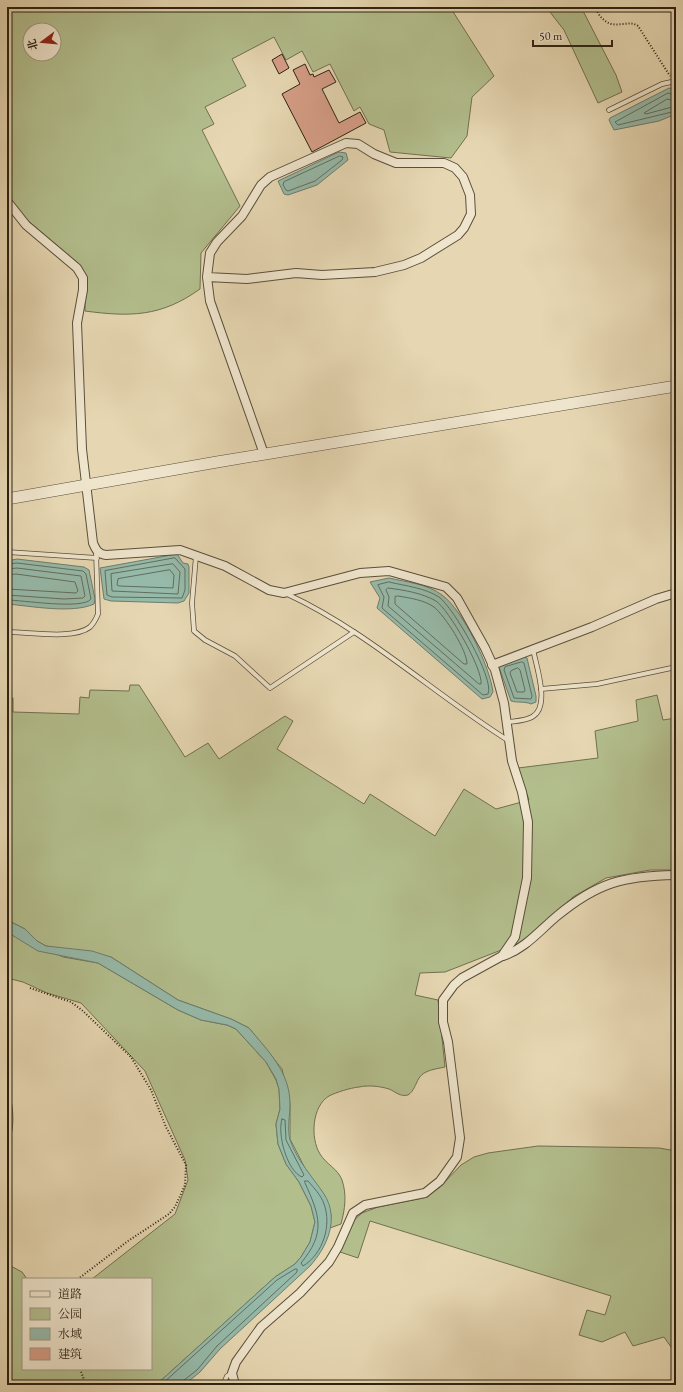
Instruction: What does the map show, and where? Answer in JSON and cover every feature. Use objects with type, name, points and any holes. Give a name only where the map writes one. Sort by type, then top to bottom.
[{"type":"street","points":[[207,277],[247,279],[296,273],[322,275],[369,273],[404,265],[421,258],[458,235],[464,228],[471,214],[472,205],[466,183],[455,168],[447,164],[396,163],[374,154],[358,144],[340,145],[270,177],[261,185],[242,216],[217,242],[210,253],[207,277],[210,301],[264,454]]},
{"type":"street","points":[[7,201],[26,225],[77,268],[82,278],[83,290],[77,323],[82,449],[93,543],[96,554],[99,553],[106,555],[176,550],[225,566],[269,590],[284,593],[360,573],[389,571],[446,587],[457,598],[492,665],[508,722],[512,761],[526,807],[528,822],[527,878],[516,934],[509,948],[502,956]]},
{"type":"street","points":[[7,499],[264,454],[676,386]]},
{"type":"street","points":[[492,665],[592,627],[656,599],[676,593]]},
{"type":"street","points":[[235,1385],[232,1373],[236,1362],[261,1327],[300,1293],[329,1262],[338,1247],[349,1219],[355,1210],[365,1205],[425,1193],[440,1181],[457,1157],[460,1138],[448,1042],[442,1022],[443,1000],[454,985],[462,978],[522,947],[569,906],[604,886],[618,880],[642,876],[676,875]]},
{"type":"street","points":[[321,1385],[333,1385]]},
{"type":"lane","points":[[609,110],[662,84],[675,81]]},
{"type":"lane","points":[[7,552],[96,554],[98,614],[95,622],[90,627],[74,634],[7,632]]},
{"type":"lane","points":[[196,556],[192,603],[194,631],[204,640],[235,656],[270,688],[354,632]]},
{"type":"lane","points":[[284,593],[338,621],[482,724],[510,741]]},
{"type":"lane","points":[[508,722],[531,718],[537,714],[541,707],[542,696],[533,649]]},
{"type":"lane","points":[[541,689],[597,684],[676,667]]},
{"type":"lane","points":[[223,1385],[227,1376],[232,1373]]},
{"type":"path","points":[[594,7],[606,22],[614,25],[633,24],[638,26],[675,81]]},
{"type":"path","points":[[30,988],[71,1002],[83,1011],[131,1057],[151,1090],[166,1126],[186,1165],[185,1185],[175,1207],[169,1214],[79,1278]]},
{"type":"path","points":[[80,1370],[86,1385]]},
{"type":"green space","points":[[7,7],[450,7],[494,76],[472,97],[467,136],[451,158],[390,152],[384,130],[369,124],[360,107],[354,111],[330,64],[313,72],[302,51],[286,60],[274,37],[232,59],[246,86],[205,107],[214,124],[202,130],[240,206],[201,253],[200,289],[172,305],[158,310],[131,314],[85,311],[85,281],[79,264],[27,220],[7,197]]},
{"type":"green space","points":[[546,7],[581,7],[616,75],[622,92],[598,103],[564,30]]},
{"type":"green space","points":[[130,685],[139,685],[185,757],[208,743],[219,759],[285,716],[293,721],[277,749],[364,804],[370,794],[435,836],[464,789],[496,809],[529,800],[518,768],[598,758],[595,731],[638,721],[636,700],[657,695],[663,720],[676,718],[676,870],[650,870],[606,878],[573,897],[527,940],[445,972],[420,973],[415,995],[438,1000],[445,1067],[430,1070],[421,1075],[413,1090],[408,1095],[400,1095],[389,1089],[377,1087],[366,1086],[352,1088],[329,1096],[323,1101],[316,1115],[314,1131],[317,1147],[323,1158],[340,1176],[344,1186],[345,1202],[341,1224],[330,1228],[331,1215],[324,1195],[310,1178],[290,1139],[290,1104],[282,1069],[249,1028],[231,1019],[178,1000],[111,957],[46,946],[37,941],[25,929],[7,920],[7,698],[13,698],[13,712],[79,714],[80,697],[89,698],[90,690],[129,691]]},
{"type":"green space","points":[[7,932],[63,957],[98,963],[178,1010],[201,1020],[227,1025],[236,1029],[266,1062],[276,1080],[279,1089],[280,1109],[276,1124],[278,1144],[286,1164],[299,1182],[311,1206],[315,1222],[310,1242],[295,1264],[275,1277],[156,1385],[7,1385],[7,1264],[22,1272],[26,1278],[22,1278],[22,1370],[152,1370],[152,1278],[93,1278],[175,1214],[188,1180],[185,1160],[145,1071],[81,1003],[47,993],[23,982],[7,978]]},
{"type":"green space","points":[[7,1097],[11,1100],[13,1118],[11,1135],[7,1146]]},
{"type":"green space","points":[[538,1146],[659,1148],[676,1151],[676,1354],[664,1337],[633,1346],[625,1332],[602,1342],[579,1335],[587,1310],[605,1315],[611,1296],[370,1221],[358,1258],[340,1252],[353,1221],[362,1213],[378,1207],[423,1198],[440,1187],[461,1165],[474,1157],[488,1153]]},
{"type":"water","points":[[669,88],[673,89],[676,95],[676,114],[659,121],[614,130],[609,120],[610,118]]},
{"type":"water","points":[[339,152],[346,153],[348,160],[317,185],[288,195],[284,194],[278,181]]},
{"type":"water","points":[[177,554],[183,563],[188,564],[189,567],[189,593],[184,601],[178,603],[111,601],[104,599],[100,568]]},
{"type":"water","points":[[17,559],[84,567],[89,570],[95,599],[94,604],[85,607],[63,609],[7,604],[7,561]]},
{"type":"water","points":[[389,578],[430,588],[450,602],[467,626],[487,668],[493,692],[490,697],[482,699],[377,608],[380,598],[370,582]]},
{"type":"water","points":[[523,657],[527,658],[536,696],[536,702],[531,704],[511,701],[499,667],[502,664]]},
{"type":"water","points":[[7,920],[25,929],[37,941],[46,946],[92,951],[111,957],[178,1000],[231,1019],[249,1028],[277,1063],[286,1082],[290,1104],[290,1140],[301,1162],[329,1203],[331,1223],[326,1241],[322,1250],[310,1266],[220,1349],[200,1372],[184,1385],[156,1385],[275,1277],[295,1264],[310,1242],[315,1222],[311,1206],[299,1182],[286,1164],[278,1144],[276,1124],[280,1109],[279,1089],[276,1079],[266,1062],[236,1029],[227,1025],[201,1020],[178,1010],[98,963],[38,951],[7,932]]},
{"type":"building","points":[[282,54],[289,68],[279,74],[272,60]]},
{"type":"building","points":[[305,64],[310,75],[313,74],[314,77],[329,70],[336,82],[322,89],[339,123],[360,112],[366,123],[312,152],[282,94],[300,84],[293,70]]}]
